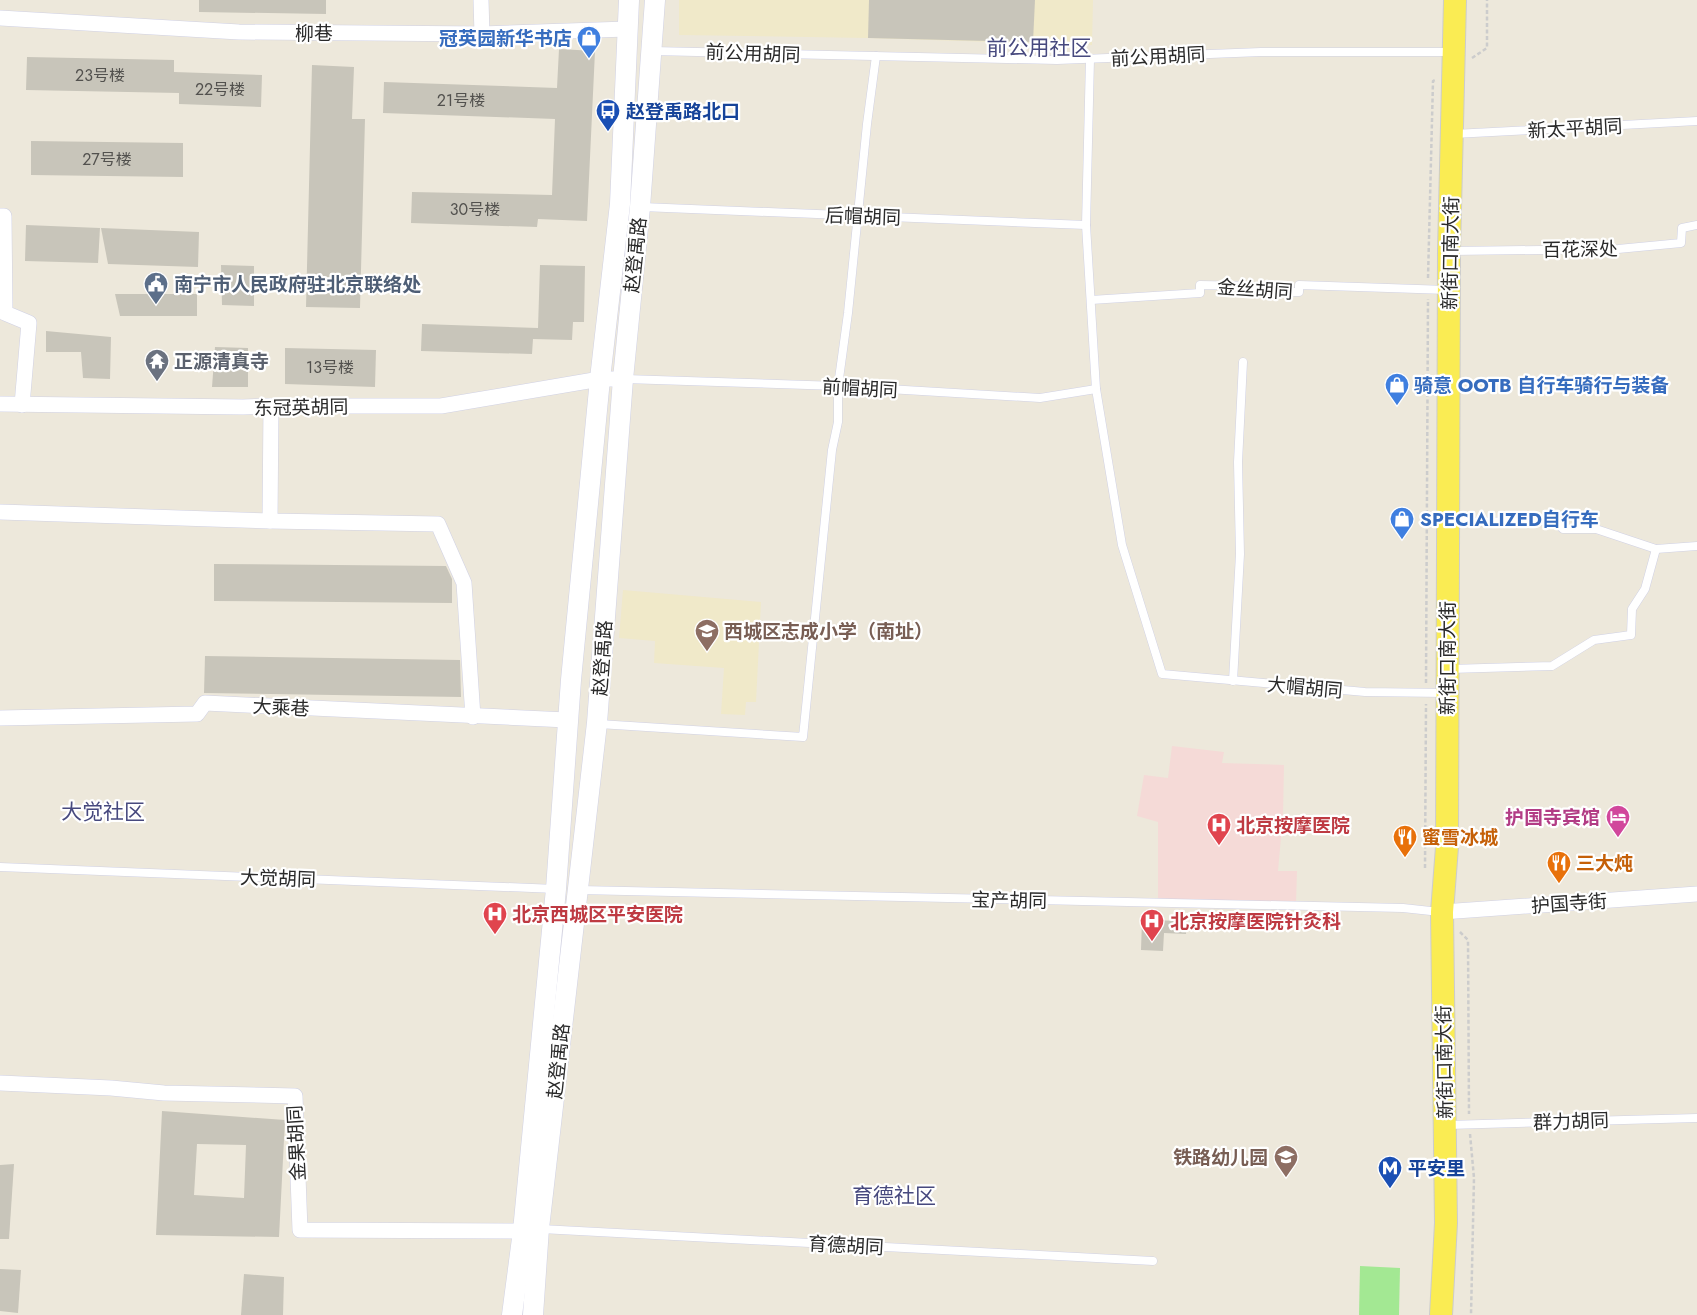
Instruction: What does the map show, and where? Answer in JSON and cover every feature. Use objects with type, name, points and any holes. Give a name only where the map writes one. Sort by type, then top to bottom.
[{"type":"main road","name":"赵登禹路","points":[[533,1315],[531,1230],[567,720],[600,379],[620,204],[629,0]]},
{"type":"main road","name":"赵登禹路","points":[[512,1315],[531,1230],[577,890],[597,724],[623,379],[640,207],[655,0]]},
{"type":"main road","name":"新街口南大街","points":[[1441,1315],[1446,1223],[1442,912],[1447,847],[1437,693],[1448,669],[1448,522],[1438,290],[1449,251],[1455,0]]},
{"type":"street","points":[[481,0],[482,34]]},
{"type":"street","name":"柳巷","points":[[0,18],[239,32],[482,34],[627,29]]},
{"type":"street","points":[[0,216],[4,216],[5,313],[29,322],[22,404]]},
{"type":"street","name":"东冠英胡同","points":[[0,404],[243,407],[441,406],[600,379],[623,379]]},
{"type":"street","points":[[270,521],[271,406]]},
{"type":"street","points":[[0,512],[270,521],[438,524],[464,583],[473,717]]},
{"type":"street","name":"大乘巷","points":[[0,718],[197,714],[205,703],[567,720]]},
{"type":"street","name":"护国寺街","points":[[1442,912],[1697,894]]},
{"type":"street","name":"金果胡同","points":[[0,1083],[111,1088],[164,1093],[295,1096],[300,1230],[531,1230]]},
{"type":"lane","name":"前公用胡同","points":[[652,50],[1090,60],[1261,52],[1454,61]]},
{"type":"lane","points":[[597,724],[803,737],[832,450],[838,422],[838,386],[876,56]]},
{"type":"lane","points":[[1090,60],[1086,225],[1096,389]]},
{"type":"lane","name":"新太平胡同","points":[[1452,134],[1697,121]]},
{"type":"lane","name":"后帽胡同","points":[[640,207],[1086,225]]},
{"type":"lane","name":"百花深处","points":[[1449,251],[1618,248],[1680,243],[1682,228],[1697,225]]},
{"type":"lane","name":"金丝胡同","points":[[1091,300],[1200,293],[1200,285],[1251,286],[1252,292],[1299,292],[1299,285],[1438,290]]},
{"type":"lane","points":[[1233,681],[1240,554],[1238,462],[1243,362]]},
{"type":"lane","name":"前帽胡同","points":[[623,379],[838,386],[1040,398],[1096,389]]},
{"type":"lane","name":"大帽胡同","points":[[1096,389],[1122,545],[1162,674],[1365,692],[1437,693]]},
{"type":"lane","points":[[1448,522],[1555,521],[1563,529],[1596,529],[1656,549],[1697,546]]},
{"type":"lane","points":[[1448,669],[1552,666],[1594,640],[1631,635],[1632,609],[1645,589],[1656,549]]},
{"type":"lane","name":"大觉胡同","points":[[0,867],[556,888]]},
{"type":"lane","name":"宝产胡同","points":[[577,890],[1393,908],[1442,912]]},
{"type":"lane","name":"群力胡同","points":[[1446,1125],[1697,1118]]},
{"type":"lane","name":"育德胡同","points":[[531,1230],[1153,1261]]},
{"type":"path","points":[[1426,875],[1437,693],[1438,290],[1433,81],[1454,61],[1487,48],[1488,0]]},
{"type":"path","points":[[1442,912],[1468,940],[1470,1124],[1474,1178],[1471,1315]]},
{"type":"shaded area","points":[[679,0],[1093,0],[1092,45],[868,38],[679,35]]},
{"type":"shaded area","name":"西城区志成小学（南址）","points":[[623,590],[761,602],[756,702],[746,702],[745,715],[721,714],[724,668],[654,663],[655,641],[619,638]]},
{"type":"shaded area","name":"北京按摩医院","points":[[1172,746],[1224,752],[1222,763],[1284,765],[1283,815],[1278,871],[1297,871],[1296,904],[1158,901],[1158,822],[1137,816],[1144,775],[1168,778]]},
{"type":"green space","points":[[1360,1266],[1400,1268],[1399,1315],[1359,1315]]},
{"type":"building","points":[[199,0],[326,0],[326,14],[199,12]]},
{"type":"building","points":[[869,0],[1035,0],[1033,42],[868,38]]},
{"type":"building","points":[[559,49],[595,51],[587,221],[538,219],[537,227],[411,223],[412,192],[552,195],[555,119],[383,113],[384,82],[557,88]]},
{"type":"building","points":[[27,57],[174,60],[174,72],[262,75],[261,107],[179,104],[179,93],[26,90]]},
{"type":"building","points":[[312,65],[354,67],[352,119],[365,119],[360,308],[306,307]]},
{"type":"building","points":[[31,141],[183,143],[183,177],[31,175]]},
{"type":"building","points":[[26,225],[100,228],[98,263],[25,261]]},
{"type":"building","points":[[101,228],[199,232],[198,267],[108,264]]},
{"type":"building","points":[[221,265],[254,266],[254,306],[222,305]]},
{"type":"building","points":[[540,265],[585,266],[584,322],[573,322],[572,340],[533,339],[532,354],[421,351],[422,324],[538,328]]},
{"type":"building","points":[[115,294],[197,294],[197,316],[120,316]]},
{"type":"building","points":[[46,331],[111,337],[110,379],[83,378],[81,352],[46,352]]},
{"type":"building","points":[[215,347],[248,348],[248,387],[212,387]]},
{"type":"building","points":[[285,348],[376,350],[375,387],[285,384]]},
{"type":"building","points":[[214,564],[446,566],[452,579],[452,603],[214,601]]},
{"type":"building","points":[[205,656],[460,660],[461,697],[204,693]]},
{"type":"building","name":"北京按摩医院针灸科","points":[[1142,920],[1187,921],[1186,934],[1164,933],[1163,951],[1141,950]]},
{"type":"building","points":[[162,1111],[285,1120],[279,1237],[156,1235]],"holes":[[[197,1144],[246,1145],[244,1198],[194,1195]]]},
{"type":"building","points":[[14,1164],[9,1239],[0,1239],[0,1165]]},
{"type":"building","points":[[0,1269],[21,1270],[18,1313],[0,1311]]},
{"type":"building","points":[[244,1274],[284,1277],[283,1315],[241,1315]]},
{"type":"place","name":"冠英园新华书店","points":[[589,59]]},
{"type":"place","name":"赵登禹路北口","points":[[608,132]]},
{"type":"place","name":"南宁市人民政府驻北京联络处","points":[[156,305]]},
{"type":"place","name":"正源清真寺","points":[[157,382]]},
{"type":"place","name":"骑意 OOTB 自行车骑行与装备","points":[[1397,406]]},
{"type":"place","name":"SPECIALIZED自行车","points":[[1402,540]]},
{"type":"place","name":"西城区志成小学（南址）","points":[[707,652]]},
{"type":"place","name":"护国寺宾馆","points":[[1618,838]]},
{"type":"place","name":"北京按摩医院","points":[[1219,846]]},
{"type":"place","name":"蜜雪冰城","points":[[1405,858]]},
{"type":"place","name":"三大炖","points":[[1559,884]]},
{"type":"place","name":"北京西城区平安医院","points":[[495,935]]},
{"type":"place","name":"北京按摩医院针灸科","points":[[1152,942]]},
{"type":"place","name":"铁路幼儿园","points":[[1286,1178]]},
{"type":"place","name":"平安里","points":[[1390,1189]]},
{"type":"district","name":"前公用社区","points":[[1039,48]]},
{"type":"district","name":"大觉社区","points":[[103,812]]},
{"type":"district","name":"育德社区","points":[[894,1196]]}]
